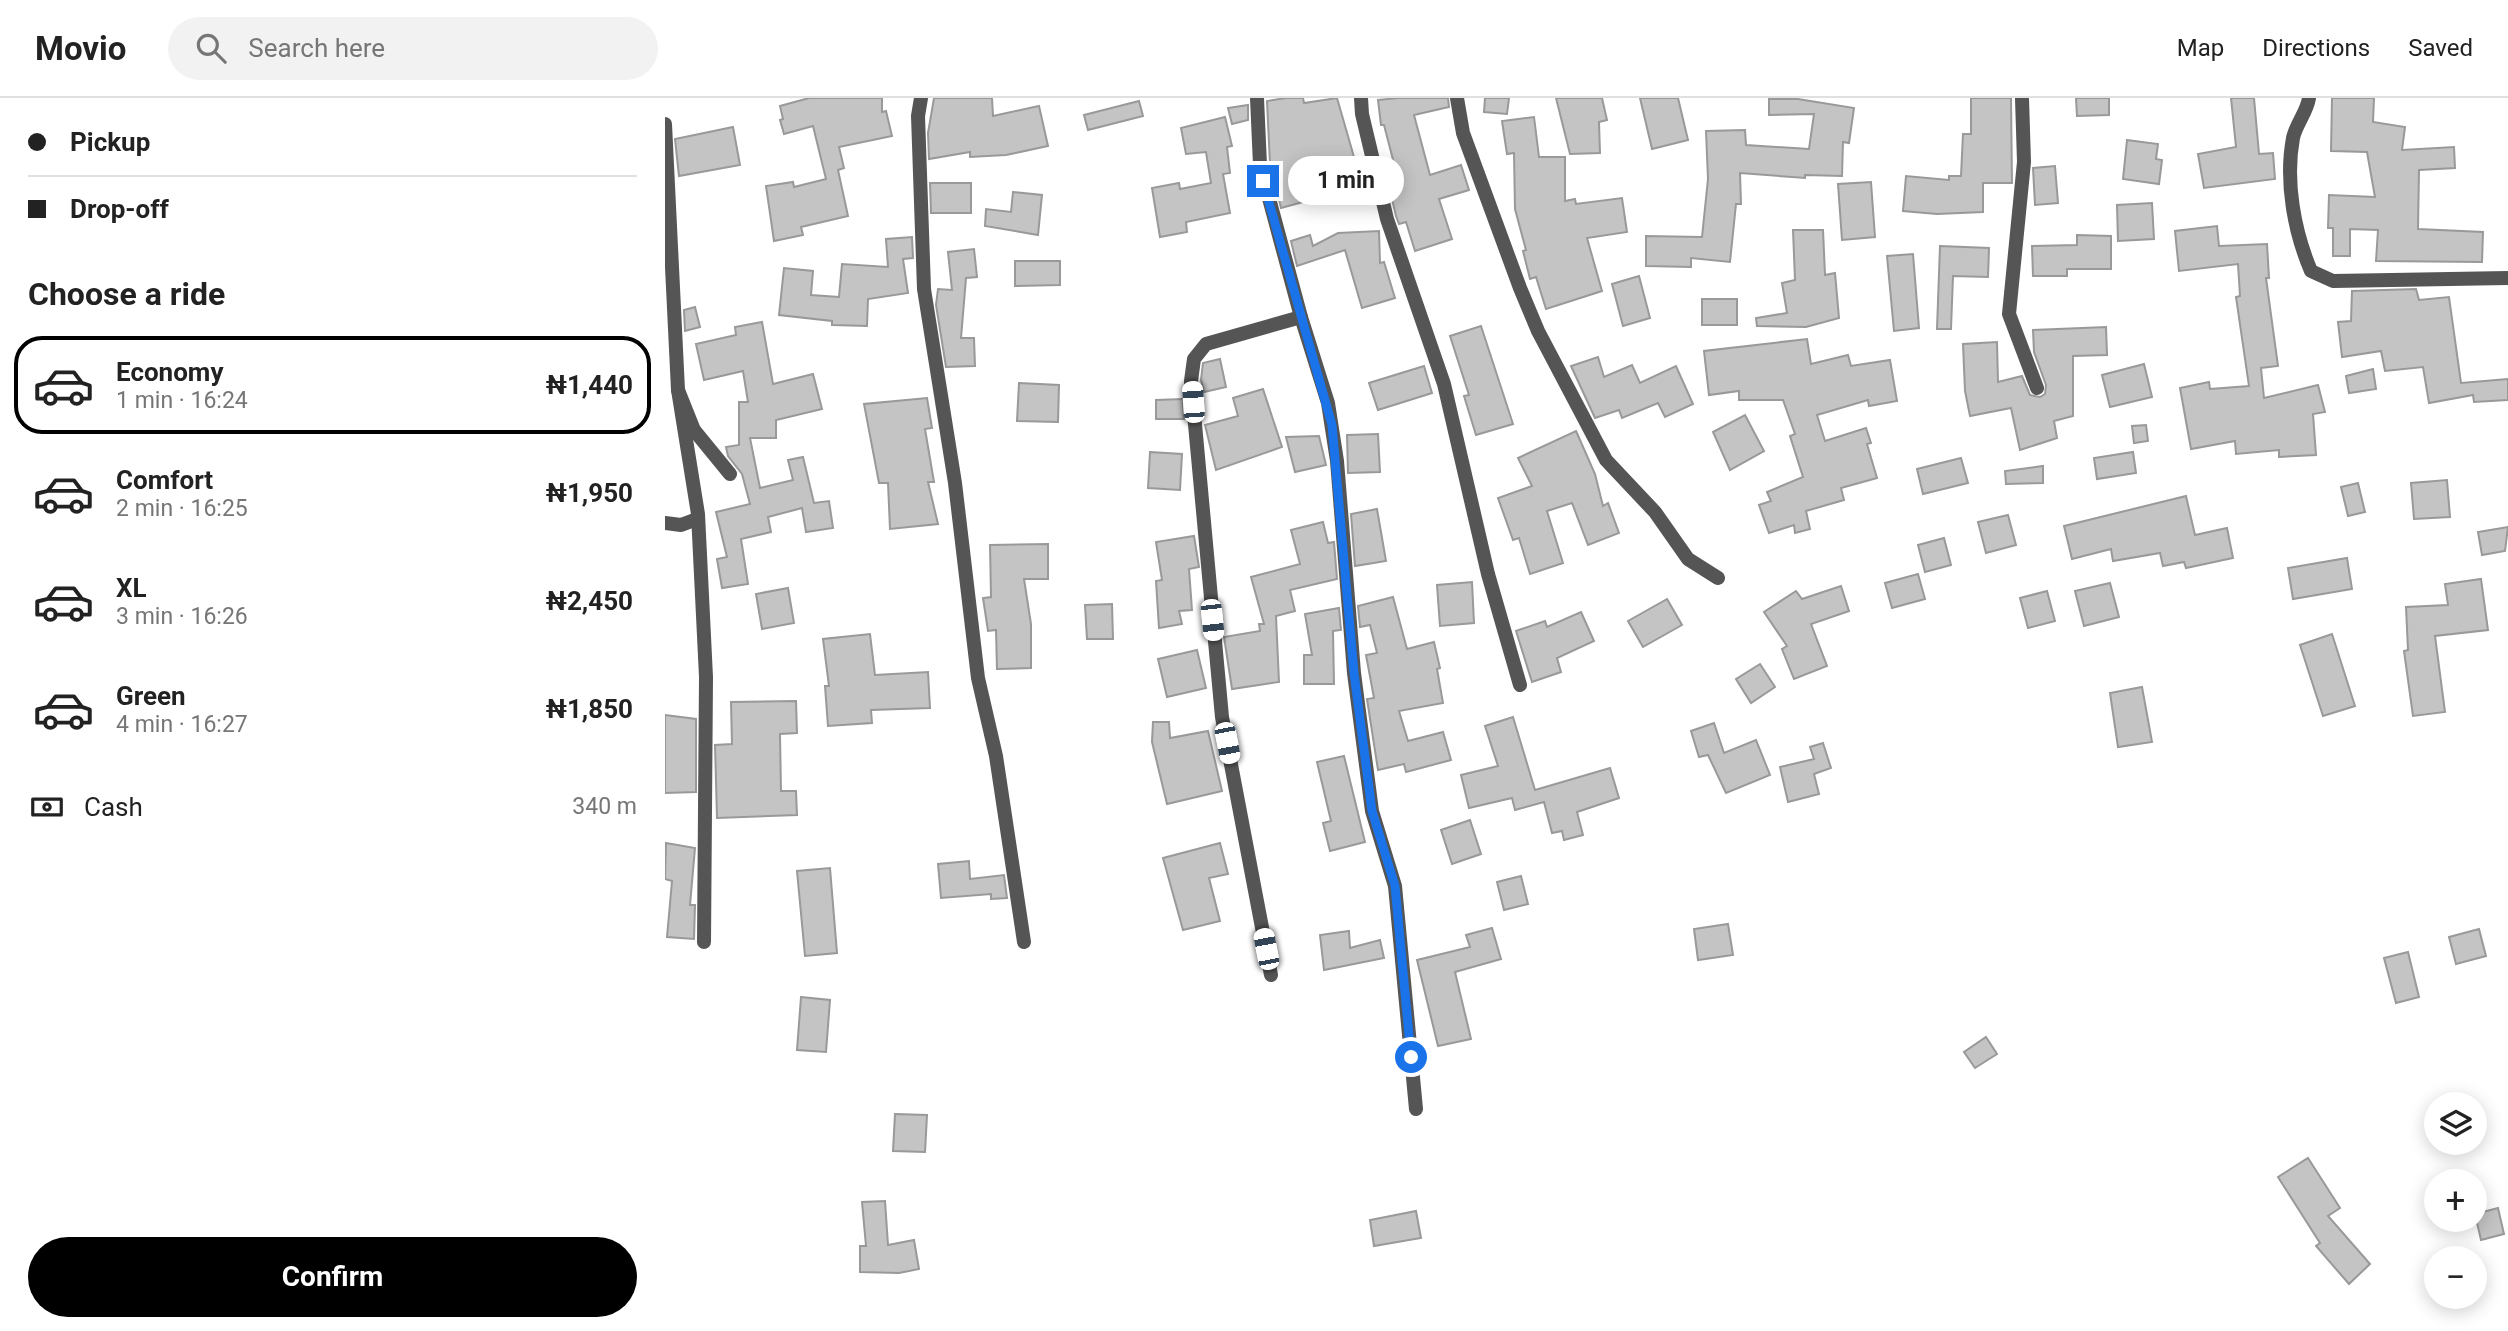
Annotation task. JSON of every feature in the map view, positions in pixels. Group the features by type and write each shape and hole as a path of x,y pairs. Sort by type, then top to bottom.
{"street":[{"path":"921,98 918,116 924,289 955,483 978,678 996,756 1024,942"},
{"path":"1257,98 1255,129 1260,165 1301,317 1328,403 1337,461 1354,673 1372,811 1395,886 1416,1109"},
{"path":"1361,98 1361,114 1387,219 1444,384 1488,574 1520,685"},
{"path":"1457,98 1463,133 1510,263 1538,331 1606,460 1655,512 1688,559 1718,578"},
{"path":"2022,98 2024,162 2009,314 2037,388"},
{"path":"2309,98 2294,136 2290,168 2294,215 2301,246 2311,271 2333,281 2508,278"},
{"path":"665,124 673,345 697,519 706,677 704,942"},
{"path":"1271,975 1222,717 1191,381 1194,359 1206,344 1301,317"},
{"path":"678,390 694,430 730,474"},
{"path":"665,523 693,524 697,519"}],"building":[{"path":"809,98 882,98 882,112 886,111 892,136 839,147 844,168 838,170 848,216 801,227 803,235 774,241 766,186 793,182 794,187 826,179 813,126 784,134 780,120 783,119 780,106"},
{"path":"934,98 992,98 993,116 1039,106 1048,146 1006,155 970,157 970,152 929,159 928,133"},
{"path":"1303,98 1304,103 1337,98 1358,171 1324,175 1329,195 1281,208 1270,164 1267,101"},
{"path":"1448,98 1449,107 1414,115 1430,175 1461,165 1469,190 1439,199 1452,239 1415,251 1406,222 1399,224 1396,216 1387,178 1397,175 1384,125 1381,125 1378,100"},
{"path":"1485,98 1509,98 1507,114 1484,112"},
{"path":"1556,98 1602,98 1607,120 1599,122 1600,153 1570,154"},
{"path":"1640,98 1678,98 1688,140 1652,149"},
{"path":"1971,98 2011,98 2012,183 1983,183 1983,212 1937,214 1903,211 1906,176 1949,180 1949,176 1961,176 1963,134 1971,134"},
{"path":"2076,98 2109,98 2109,115 2077,116"},
{"path":"2231,98 2254,98 2259,154 2273,153 2275,179 2204,188 2198,154 2236,147"},
{"path":"2332,98 2374,98 2373,122 2405,127 2402,150 2454,147 2455,168 2419,170 2418,229 2483,232 2482,262 2376,261 2378,230 2350,229 2350,256 2333,256 2333,228 2328,228 2329,195 2375,197 2367,152 2331,151"},
{"path":"1769,99 1798,99 1854,108 1849,143 1843,142 1842,176 1805,175 1805,178 1740,173 1741,204 1736,204 1730,262 1691,258 1691,267 1646,266 1646,236 1702,237 1708,179 1706,131 1745,130 1746,145 1809,149 1814,114 1769,115"},
{"path":"1139,101 1143,116 1088,130 1084,115"},
{"path":"1248,105 1248,120 1232,124 1228,108"},
{"path":"1225,117 1232,146 1227,147 1230,173 1223,174 1230,213 1186,222 1187,232 1160,237 1152,188 1179,183 1180,189 1211,183 1206,152 1186,154 1181,128"},
{"path":"1534,117 1539,157 1565,157 1565,201 1575,199 1576,204 1622,198 1627,232 1587,238 1602,291 1546,309 1536,277 1530,279 1523,251 1526,250 1515,209 1514,153 1507,154 1502,121"},
{"path":"733,127 740,165 679,176 675,139"},
{"path":"2127,140 2158,144 2156,159 2162,160 2159,184 2123,179"},
{"path":"2055,166 2058,203 2035,205 2033,168"},
{"path":"1871,182 1875,237 1842,240 1838,184"},
{"path":"930,183 971,183 971,213 931,213"},
{"path":"1013,192 1042,195 1038,235 985,226 986,209 1011,212"},
{"path":"2152,203 2154,239 2118,241 2117,205"},
{"path":"2217,226 2219,246 2267,244 2269,278 2266,278 2278,366 2261,368 2264,398 2318,385 2325,412 2313,414 2316,455 2279,457 2279,450 2236,454 2235,441 2191,449 2180,388 2209,382 2210,389 2249,386 2236,297 2240,296 2238,264 2179,271 2175,231"},
{"path":"1793,230 1823,230 1825,275 1835,273 1839,318 1806,327 1757,326 1756,318 1787,313 1782,283 1795,280"},
{"path":"1379,231 1380,263 1384,262 1395,298 1362,308 1345,250 1297,266 1291,241 1310,235 1313,246 1338,233"},
{"path":"2077,235 2111,236 2111,269 2067,269 2067,276 2033,276 2032,246 2077,245"},
{"path":"912,237 913,258 903,259 908,293 868,299 867,326 832,325 832,321 779,315 784,268 813,271 811,295 839,297 842,264 888,267 886,239"},
{"path":"1940,246 1989,248 1988,277 1953,276 1951,329 1937,329"},
{"path":"974,249 977,277 966,278 961,338 974,338 975,366 946,367 936,305 938,289 952,290 948,252"},
{"path":"1913,254 1919,328 1894,331 1887,256"},
{"path":"1015,261 1060,261 1060,285 1015,286"},
{"path":"1639,276 1650,318 1623,326 1612,284"},
{"path":"2416,289 2419,300 2449,297 2461,383 2508,379 2508,400 2474,402 2473,395 2429,403 2423,367 2385,371 2381,351 2342,357 2338,322 2351,321 2352,291"},
{"path":"1702,299 1737,299 1737,325 1702,325"},
{"path":"695,307 700,327 685,331 684,310"},
{"path":"762,322 773,384 813,374 822,409 776,420 776,438 750,438 760,488 793,480 788,460 803,457 814,503 829,501 833,528 806,532 802,508 768,517 771,532 741,539 748,584 722,588 717,559 727,557 716,512 750,504 742,474 728,456 726,447 739,445 739,402 748,402 743,371 704,380 696,344 736,335 735,327"},
{"path":"1481,326 1513,424 1476,435 1464,396 1469,395 1450,336"},
{"path":"2106,327 2107,355 2073,356 2073,416 2054,421 2057,438 2020,450 2011,408 1970,416 1965,391 1963,344 1997,342 1998,382 2022,376 2030,395 2040,397 2045,394 2046,385 2034,352 2033,330"},
{"path":"1807,339 1811,364 1848,355 1851,366 1890,360 1897,401 1869,406 1868,400 1817,415 1825,441 1866,428 1871,443 1867,444 1877,478 1841,488 1844,500 1806,511 1810,529 1795,533 1794,525 1769,533 1759,505 1771,501 1767,492 1803,477 1790,436 1795,434 1783,400 1739,400 1739,391 1709,395 1704,351"},
{"path":"1598,357 1604,377 1632,365 1640,383 1676,366 1693,404 1665,417 1658,403 1622,418 1619,410 1595,418 1571,366"},
{"path":"1220,359 1226,387 1204,392 1201,380 1203,363"},
{"path":"2144,364 2152,397 2110,407 2102,375"},
{"path":"1424,366 1432,393 1378,410 1369,383"},
{"path":"2373,369 2376,389 2349,393 2346,376"},
{"path":"1019,383 1059,385 1058,422 1017,421"},
{"path":"1263,389 1282,447 1216,470 1205,425 1238,416 1233,398"},
{"path":"927,398 932,428 925,429 934,482 928,482 938,524 890,529 888,483 879,483 864,404"},
{"path":"1183,399 1184,419 1156,419 1156,400"},
{"path":"1745,415 1764,451 1730,470 1713,432"},
{"path":"2146,425 2148,441 2134,443 2132,426"},
{"path":"1576,431 1595,474 1603,506 1608,503 1619,533 1588,545 1572,503 1547,511 1563,563 1530,574 1519,538 1513,540 1498,498 1532,486 1518,458"},
{"path":"1378,434 1380,472 1348,473 1347,435"},
{"path":"1319,436 1326,465 1295,472 1286,437"},
{"path":"1150,452 1182,454 1180,490 1148,488"},
{"path":"2133,452 2136,473 2097,479 2094,458"},
{"path":"1961,458 1968,483 1923,494 1917,469"},
{"path":"2043,466 2043,483 2006,484 2005,471"},
{"path":"2447,480 2450,517 2414,519 2411,483"},
{"path":"2358,483 2365,512 2348,516 2341,487"},
{"path":"2186,496 2195,535 2227,528 2233,558 2186,568 2184,562 2163,566 2160,553 2113,561 2111,549 2072,559 2064,526"},
{"path":"1377,509 1386,561 1355,566 1351,514"},
{"path":"2008,515 2016,545 1986,553 1978,522"},
{"path":"1323,522 1328,543 1334,542 1337,579 1290,590 1295,611 1276,616 1279,682 1232,689 1224,637 1260,631 1259,624 1264,624 1251,577 1300,564 1291,530"},
{"path":"2508,527 2505,551 2482,555 2478,532"},
{"path":"1194,536 1199,567 1189,569 1192,610 1179,611 1182,624 1159,628 1156,581 1162,580 1156,542"},
{"path":"1944,538 1951,565 1925,572 1918,545"},
{"path":"1048,544 1048,579 1024,579 1031,624 1031,668 997,669 996,630 988,631 983,598 991,597 990,545"},
{"path":"2347,558 2352,589 2293,599 2288,568"},
{"path":"1918,574 1925,599 1892,608 1885,583"},
{"path":"2481,579 2488,630 2435,636 2445,712 2413,716 2404,651 2408,650 2406,607 2448,605 2445,584"},
{"path":"1472,582 1474,623 1440,626 1437,585"},
{"path":"2110,583 2119,617 2084,626 2075,591"},
{"path":"1841,586 1849,611 1811,624 1827,666 1794,679 1782,649 1787,646 1764,612 1796,591 1802,599"},
{"path":"788,588 794,623 762,629 756,594"},
{"path":"2047,591 2055,621 2028,628 2020,598"},
{"path":"1393,597 1407,649 1434,642 1440,668 1437,669 1443,703 1399,711 1408,741 1443,732 1451,760 1406,772 1404,764 1378,770 1367,699 1374,698 1366,655 1377,653 1370,625 1360,627 1358,606"},
{"path":"1667,599 1682,625 1643,647 1628,621"},
{"path":"1112,604 1113,639 1087,639 1085,605"},
{"path":"1339,608 1341,630 1333,631 1334,684 1304,684 1304,655 1312,655 1305,614"},
{"path":"1581,612 1594,641 1557,658 1561,672 1532,682 1516,631 1545,621 1547,627"},
{"path":"870,634 875,675 928,672 930,708 871,710 872,723 828,726 825,686 829,686 823,639"},
{"path":"2332,634 2355,706 2323,716 2300,645"},
{"path":"1197,650 1206,688 1167,697 1158,659"},
{"path":"1760,664 1775,687 1751,703 1736,679"},
{"path":"2142,687 2152,742 2118,747 2110,693"},
{"path":"796,701 797,733 780,734 781,791 796,791 797,815 717,818 715,745 732,744 731,702"},
{"path":"665,715 696,719 696,792 665,793"},
{"path":"1513,717 1535,790 1610,768 1619,798 1577,812 1583,835 1564,840 1562,831 1552,833 1544,802 1515,810 1512,798 1469,808 1461,775 1498,766 1485,726"},
{"path":"1153,722 1169,722 1170,738 1208,731 1222,791 1167,804 1152,742"},
{"path":"1714,723 1724,753 1756,740 1770,775 1726,793 1708,755 1699,757 1691,731"},
{"path":"1823,743 1831,768 1814,774 1819,794 1788,802 1780,767 1814,759 1810,747"},
{"path":"1344,756 1365,842 1330,851 1323,823 1331,821 1317,762"},
{"path":"1470,820 1481,854 1452,864 1441,830"},
{"path":"666,843 695,848 690,905 695,905 694,939 667,937 672,881 665,879"},
{"path":"1220,843 1228,874 1209,878 1220,921 1183,930 1163,858"},
{"path":"969,861 970,879 1004,875 1007,898 991,899 991,894 941,898 938,864"},
{"path":"830,868 837,953 805,956 797,871"},
{"path":"1521,876 1528,904 1504,910 1497,882"},
{"path":"1728,924 1733,955 1698,960 1694,929"},
{"path":"1492,928 1501,959 1455,972 1471,1039 1438,1046 1417,960 1470,947 1466,935"},
{"path":"2479,929 2486,956 2456,964 2449,937"},
{"path":"1349,931 1350,948 1380,940 1384,958 1324,970 1320,935"},
{"path":"2408,952 2419,997 2396,1003 2384,958"},
{"path":"801,997 830,1000 826,1052 797,1050"},
{"path":"1986,1037 1997,1054 1975,1068 1964,1052"},
{"path":"895,1114 927,1115 925,1152 893,1151"},
{"path":"2308,1158 2340,1208 2328,1216 2370,1264 2349,1284 2316,1246 2320,1243 2278,1177"},
{"path":"885,1201 888,1245 914,1240 919,1269 899,1273 860,1272 860,1246 866,1246 862,1202"},
{"path":"2498,1208 2504,1234 2481,1240 2479,1232 2487,1232 2487,1211"},
{"path":"1416,1211 1421,1238 1374,1246 1370,1220"}],"route":[{"path":"1263,181 1312,357 1328,403 1332,425 1354,673 1372,811 1397,899 1411,1057"}]}
